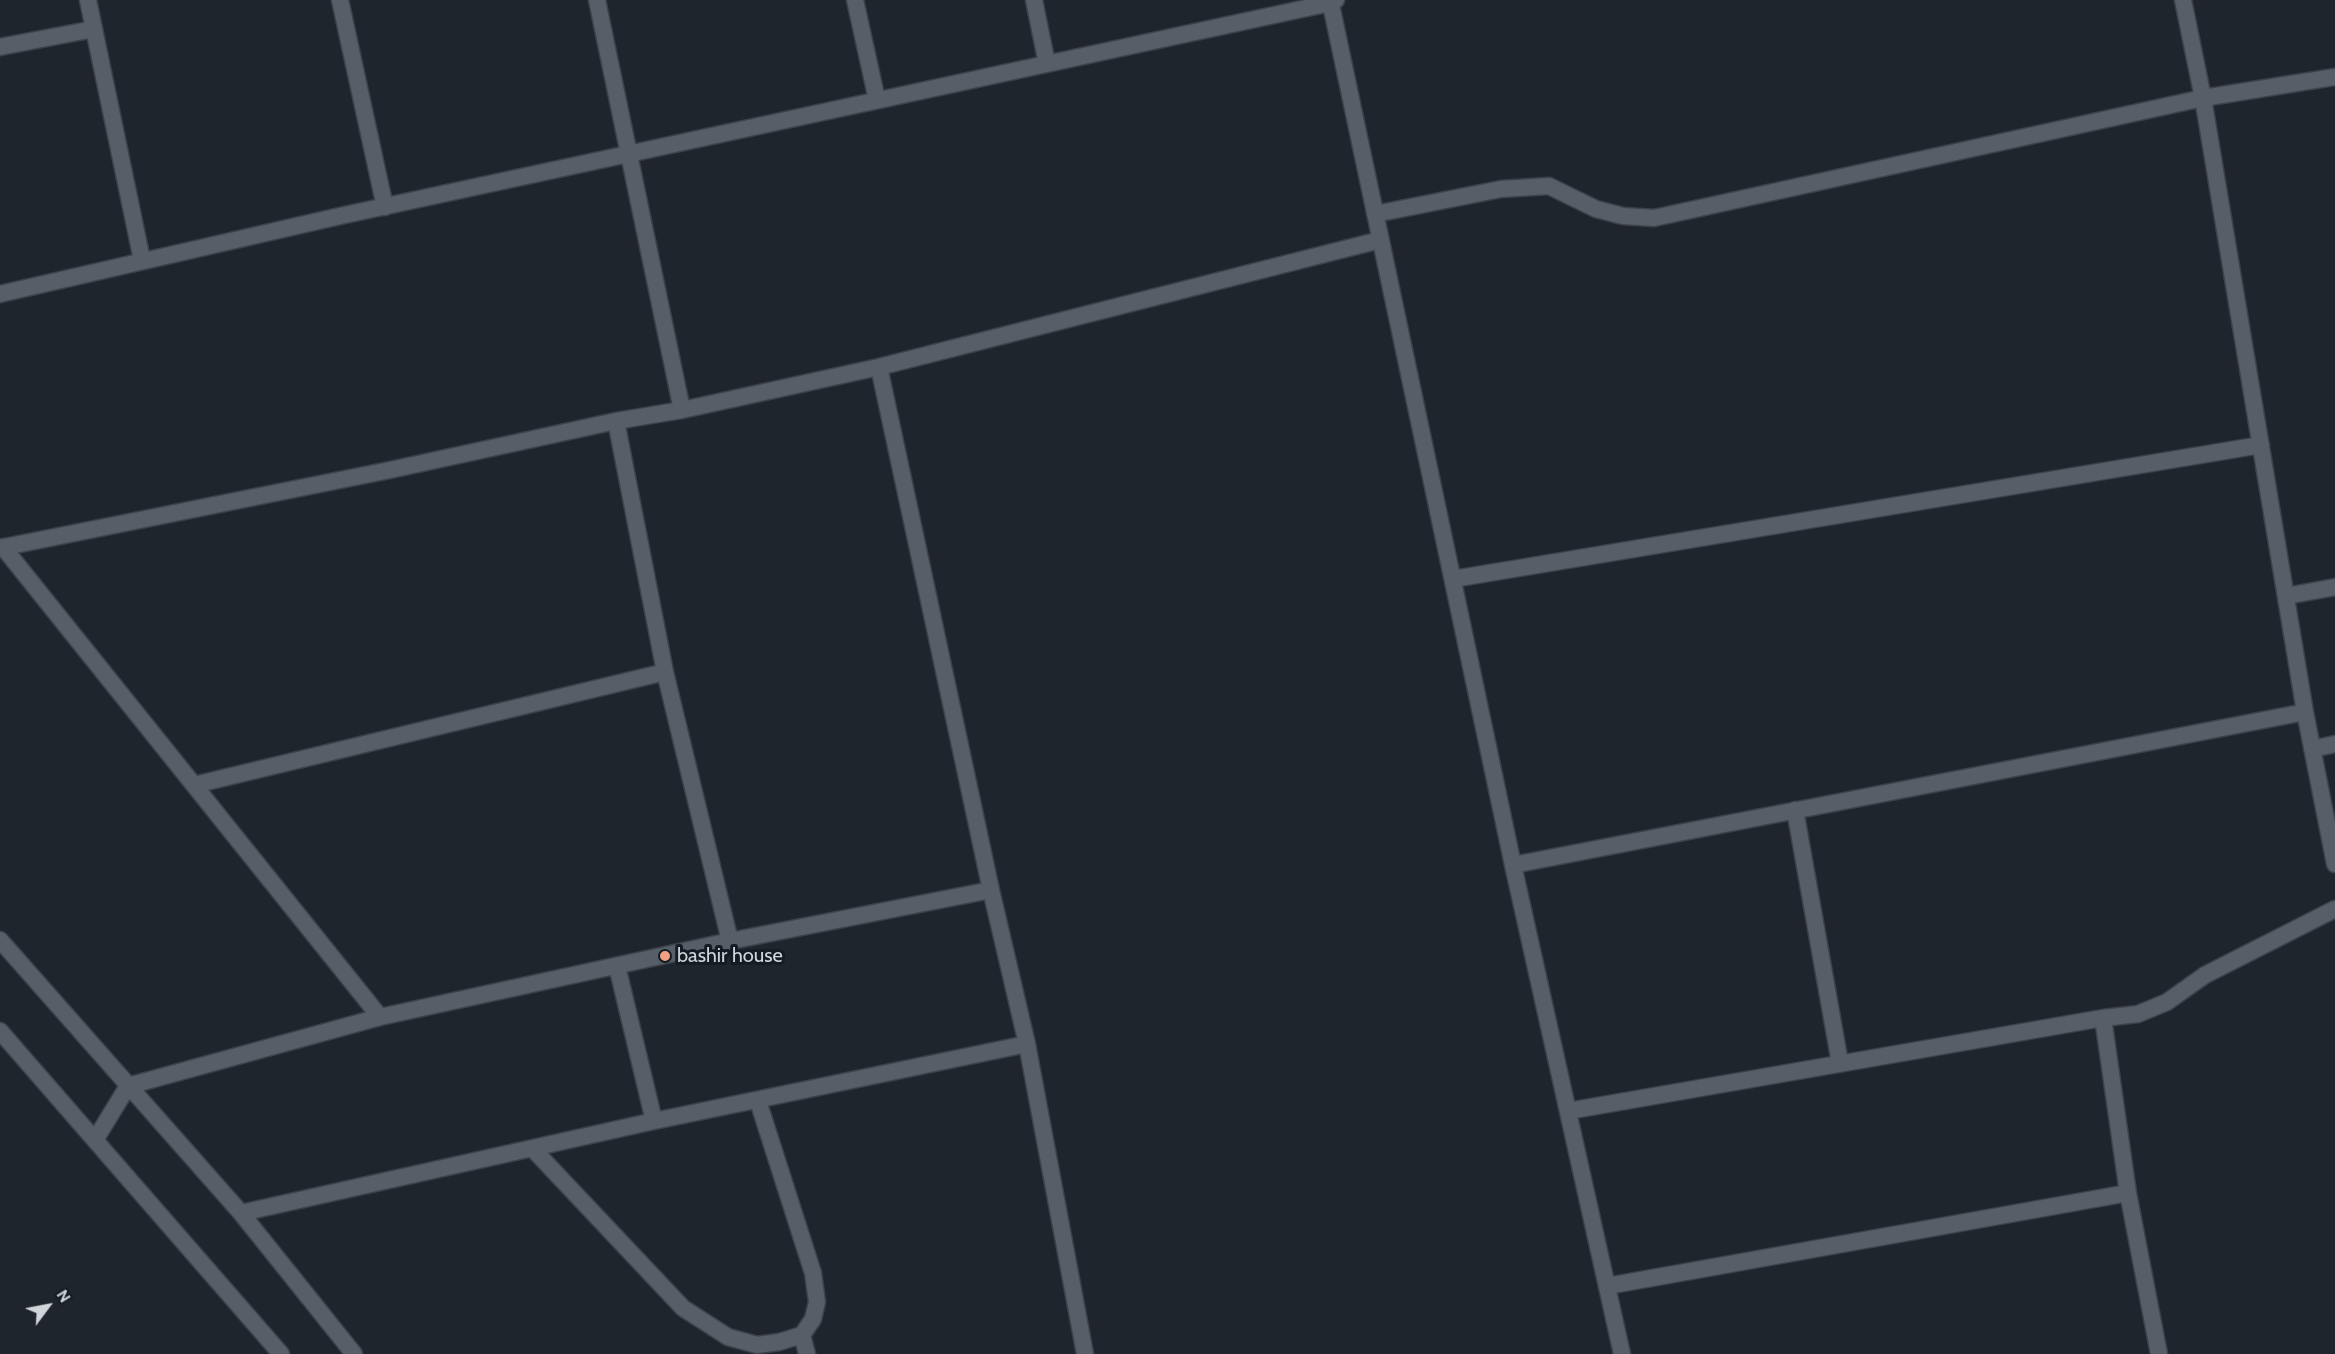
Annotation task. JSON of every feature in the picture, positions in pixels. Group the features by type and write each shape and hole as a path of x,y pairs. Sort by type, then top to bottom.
{"street":[{"path":"88,0 142,260"},
{"path":"340,0 385,207"},
{"path":"597,0 682,410"},
{"path":"855,0 878,100"},
{"path":"1034,0 1047,64"},
{"path":"2183,0 2204,98 2305,712 2335,864"},
{"path":"0,294 142,260 628,153 1332,1 1380,240 1513,865 1622,1354"},
{"path":"0,47 94,29"},
{"path":"1375,214 1501,189 1549,186 1596,209 1623,216 1654,218 2204,98 2335,77"},
{"path":"380,1017 2,547 390,470 879,367 1380,240"},
{"path":"879,367 1026,1044 1085,1354"},
{"path":"616,421 665,672 730,941"},
{"path":"1453,579 2261,445"},
{"path":"2286,596 2335,587"},
{"path":"194,785 665,672"},
{"path":"1513,865 2305,712"},
{"path":"2312,749 2335,744"},
{"path":"1796,810 1840,1063"},
{"path":"95,1140 128,1086 380,1017 730,941 991,890"},
{"path":"1568,1111 2103,1018 2138,1014 2167,1002 2205,975 2335,909"},
{"path":"0,940 241,1213 354,1354"},
{"path":"617,966 654,1121"},
{"path":"2103,1018 2128,1193 2159,1354"},
{"path":"0,1031 281,1354"},
{"path":"241,1213 654,1121 1026,1044"},
{"path":"532,1148 683,1308 728,1337 757,1345 779,1342 802,1335 813,1319 817,1302 813,1273 758,1101"},
{"path":"1607,1286 2128,1193"},
{"path":"802,1335 807,1354"}],"place":[{"name":"bashir house","path":"665,956"}]}
